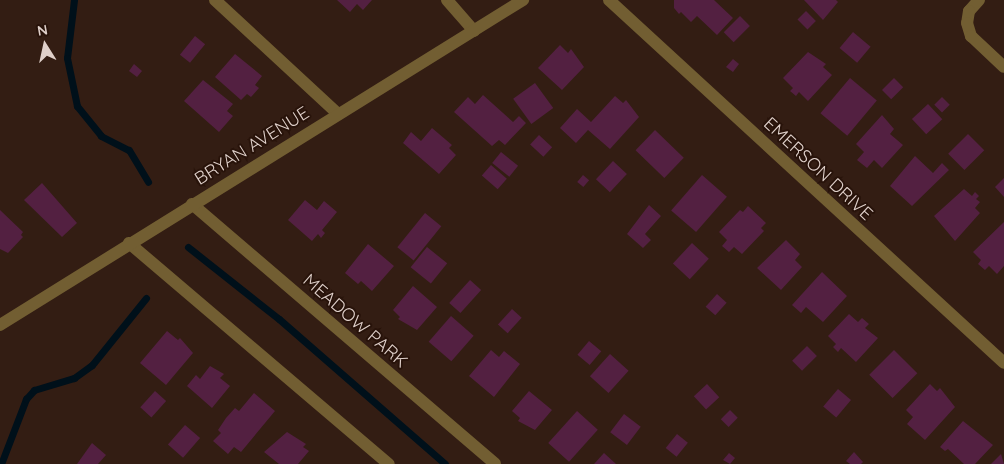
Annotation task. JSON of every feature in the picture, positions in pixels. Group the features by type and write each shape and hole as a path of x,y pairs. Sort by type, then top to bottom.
{"street":[{"path":"215,0 338,114"},
{"path":"446,0 474,31"},
{"name":"BRYAN AVENUE","path":"0,326 129,243 523,0"},
{"name":"EMERSON DRIVE","path":"609,0 1004,363"},
{"path":"978,0 969,11 967,23 971,36 1004,67"},
{"name":"MEADOW PARK","path":"192,204 495,464"},
{"path":"129,243 389,464"}],"building":[{"path":"337,0 372,0 363,10 357,4 350,12"},
{"path":"674,0 714,0 733,18 717,35 697,16 691,22 681,12 679,14 674,8"},
{"path":"804,0 836,0 838,2 823,20"},
{"path":"806,11 816,21 807,29 798,19"},
{"path":"740,16 750,26 734,42 724,32"},
{"path":"853,32 871,47 857,63 840,48"},
{"path":"195,36 205,44 190,63 180,55"},
{"path":"560,45 568,53 571,49 584,67 562,90 538,68"},
{"path":"808,52 826,64 823,67 832,75 808,101 799,92 796,96 790,91 793,88 783,78"},
{"path":"235,54 262,76 255,85 259,88 251,97 247,94 241,100 215,77"},
{"path":"733,59 739,64 733,72 726,67"},
{"path":"134,64 142,71 137,77 129,71"},
{"path":"850,78 877,100 847,136 820,113"},
{"path":"894,78 903,87 891,99 882,90"},
{"path":"203,80 233,104 227,111 233,116 219,132 184,101"},
{"path":"535,83 553,108 531,124 513,99"},
{"path":"483,95 513,122 519,116 526,123 505,145 499,140 492,146 454,112 468,97 475,104"},
{"path":"615,96 623,103 626,100 639,117 610,149 588,130 576,143 560,128 577,109 591,122"},
{"path":"942,97 950,105 942,113 934,105"},
{"path":"928,104 942,119 926,134 912,119"},
{"path":"882,115 894,129 890,134 903,145 882,168 874,160 867,168 857,160 864,152 856,144"},
{"path":"432,128 452,145 449,148 456,155 439,174 403,143 411,132 421,141"},
{"path":"655,130 684,158 664,178 636,150"},
{"path":"968,134 984,150 964,170 948,154"},
{"path":"539,135 552,147 543,157 530,145"},
{"path":"501,152 518,166 509,177 492,163"},
{"path":"915,156 933,173 942,163 949,170 912,206 890,186"},
{"path":"613,161 627,174 610,192 596,179"},
{"path":"491,165 507,179 498,189 482,176"},
{"path":"583,175 589,180 583,187 577,182"},
{"path":"702,175 727,197 696,232 671,210"},
{"path":"1004,178 1004,197 995,187"},
{"path":"42,183 77,223 62,237 24,200"},
{"path":"964,189 972,196 975,192 979,196 976,199 980,202 975,208 980,213 955,241 934,216"},
{"path":"305,200 317,210 324,201 337,212 322,230 325,233 321,238 318,234 312,241 288,220"},
{"path":"649,205 661,216 645,234 651,240 643,248 627,234"},
{"path":"748,206 766,223 761,228 764,231 742,254 734,247 729,252 722,246 727,240 719,232 740,210 743,212"},
{"path":"0,210 23,232 21,235 23,237 8,253 0,249"},
{"path":"425,213 441,226 414,260 397,247"},
{"path":"1004,222 1004,266 997,274 989,266 985,270 978,264 981,260 973,252"},
{"path":"786,240 800,254 795,260 802,267 781,290 757,268"},
{"path":"692,243 709,259 690,279 673,263"},
{"path":"368,244 394,266 372,291 361,281 358,284 345,273"},
{"path":"427,247 447,263 431,284 411,267"},
{"path":"822,272 847,296 823,322 806,307 801,313 792,305"},
{"path":"470,280 481,290 460,313 449,303"},
{"path":"413,286 437,307 417,330 398,319 400,317 393,310"},
{"path":"717,294 727,303 715,315 706,307"},
{"path":"512,309 522,318 508,333 498,325"},
{"path":"849,314 858,322 862,318 869,324 865,328 878,338 856,362 841,348 838,352 833,347 836,344 828,336"},
{"path":"451,316 474,336 451,361 429,342"},
{"path":"167,331 178,340 180,338 193,353 166,385 140,363"},
{"path":"589,341 601,351 590,365 577,355"},
{"path":"807,346 817,356 802,371 792,361"},
{"path":"491,350 499,357 504,351 520,364 494,397 469,376"},
{"path":"894,350 917,373 893,398 869,375"},
{"path":"610,354 629,371 609,393 590,376"},
{"path":"210,366 224,374 220,378 230,386 212,408 187,386 196,375 200,379"},
{"path":"707,384 719,397 706,409 694,396"},
{"path":"930,384 937,391 940,388 955,407 925,440 907,424 913,417 906,410"},
{"path":"838,389 851,400 836,418 823,407"},
{"path":"155,391 166,401 151,417 140,407"},
{"path":"529,391 552,410 535,430 518,421 520,418 512,411"},
{"path":"254,393 275,411 241,452 234,447 228,454 213,441 221,433 218,430 226,418 235,408 239,411"},
{"path":"730,410 738,418 729,427 721,419"},
{"path":"577,411 598,430 569,462 548,443"},
{"path":"624,414 641,427 627,445 610,432"},
{"path":"963,421 993,445 975,464 964,464 948,449 945,451 940,447"},
{"path":"185,425 200,438 183,458 168,445"},
{"path":"287,432 306,444 303,447 309,451 298,464 279,464 264,452"},
{"path":"677,434 688,443 677,457 666,448"},
{"path":"92,443 106,455 98,464 77,464"},
{"path":"854,452 863,462 861,464 850,464 846,461"},
{"path":"604,453 616,464 594,464"},
{"path":"729,453 735,458 730,464 723,460"},
{"path":"1001,454 1004,464 991,464"}],"waterway":[{"path":"74,0 67,58 77,106 101,136 129,150 148,182"},
{"path":"188,247 279,319 445,464"},
{"path":"1,464 26,399 34,390 74,378 92,365 146,298"}]}
